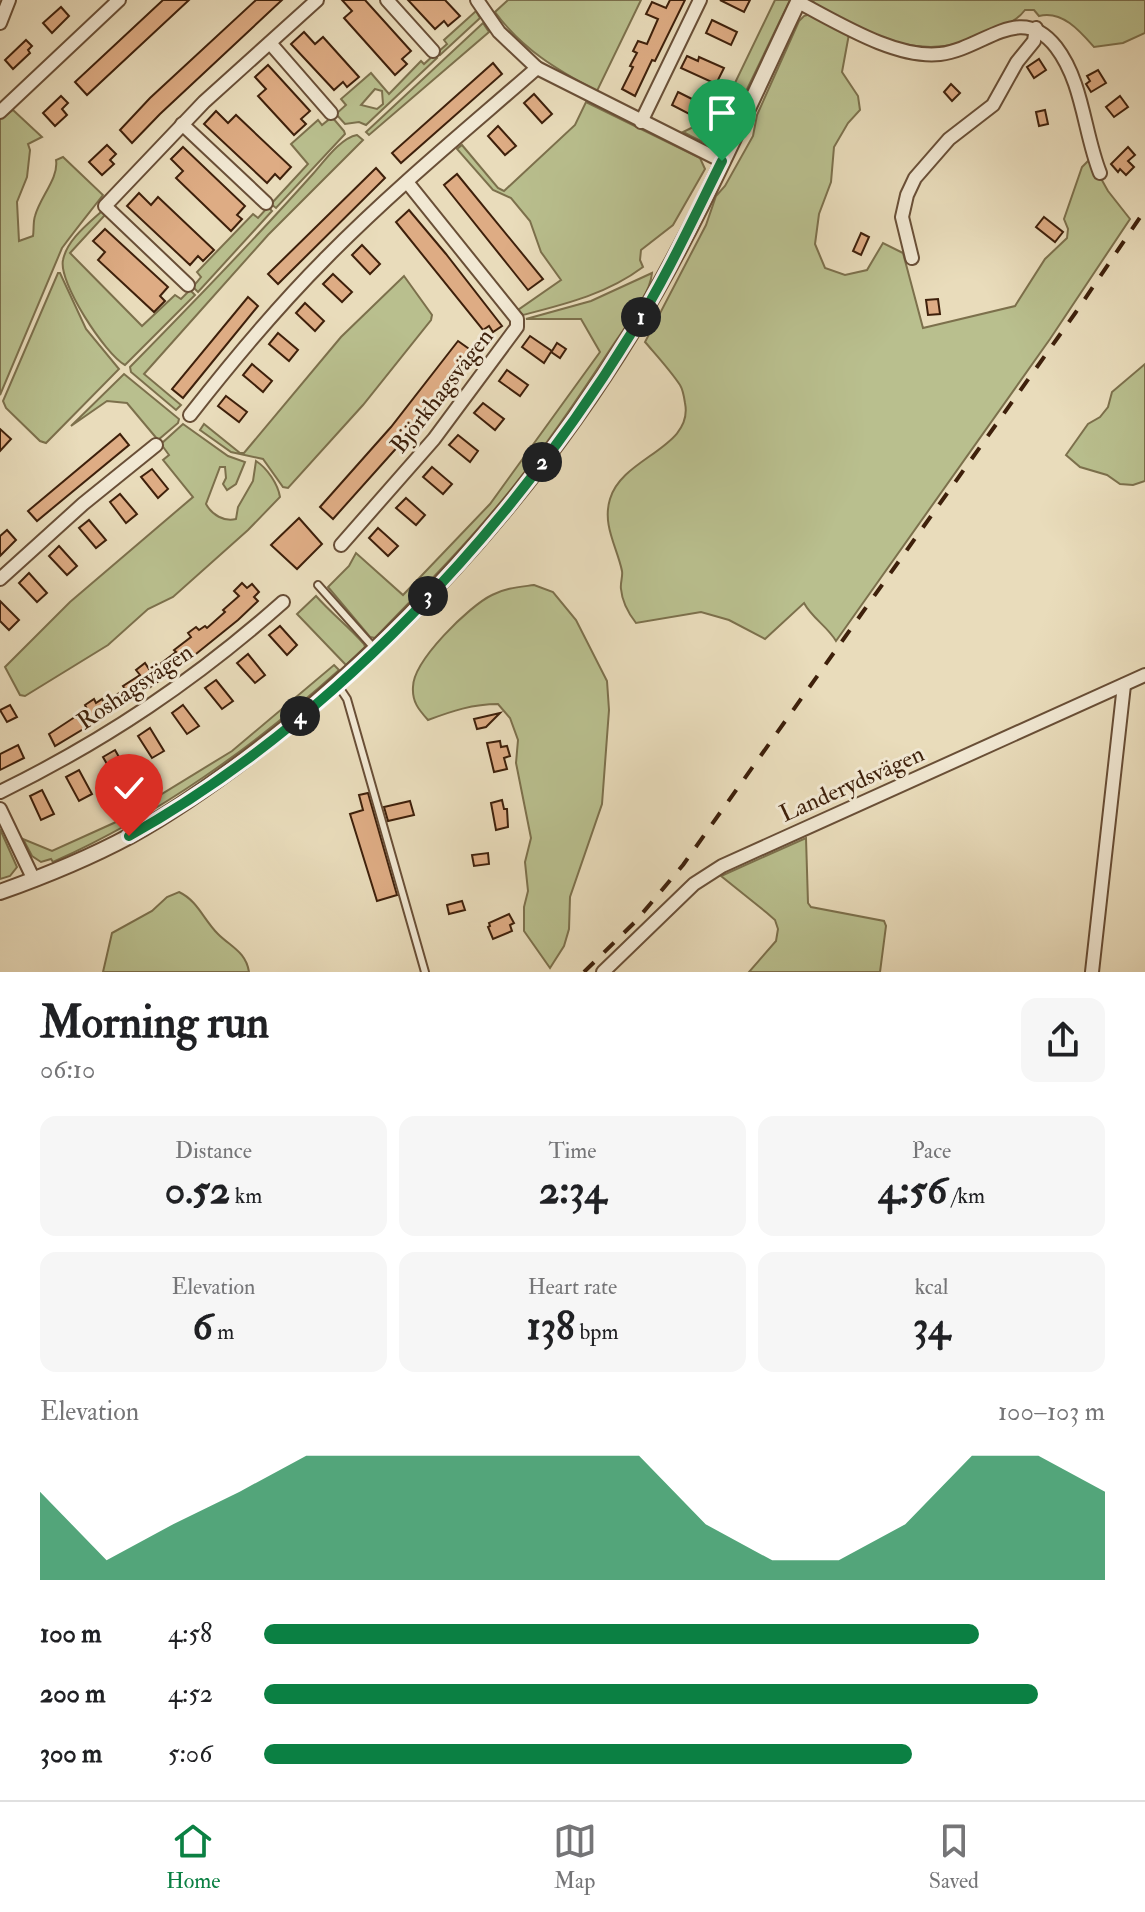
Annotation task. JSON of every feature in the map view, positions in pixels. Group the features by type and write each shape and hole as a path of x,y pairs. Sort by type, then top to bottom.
{"street":[{"path":"0,23 9,0"},
{"path":"0,112 119,0"},
{"path":"188,285 105,206 182,124 317,0"},
{"path":"387,0 433,51"},
{"path":"477,0 499,32 537,68 722,161"},
{"path":"641,122 700,0"},
{"path":"0,892 34,880 129,836 173,810 262,747 375,649 482,538 582,408 656,290 799,1 870,38 924,53 938,54 967,47 1017,26 1036,28 1058,49 1067,67 1100,173"},
{"path":"912,258 902,217 915,178 949,139 993,105 1017,62 1034,41 1036,28"},
{"path":"270,43 331,113"},
{"path":"190,415 294,292 361,223 537,68"},
{"path":"182,124 266,203"},
{"name":"Björkhagsvägen","path":"341,545 434,439 517,327 517,319 487,279 407,182"},
{"path":"0,579 83,504 156,445"},
{"name":"Roshagsvägen","path":"0,792 52,767 150,708 210,664 283,602"},
{"name":"Landerydsvägen","path":"603,972 694,884 722,866 1145,675"},
{"path":"1092,972 1124,685"},
{"path":"0,809 34,880"}],"lane":[{"path":"318,585 375,649"},
{"path":"337,684 347,699 425,972"}],"green space":[{"path":"508,0 641,0 597,91 554,67 505,25 495,12"},
{"path":"775,0 790,0 724,137 708,143 683,132 720,114"},
{"path":"812,0 1145,0 1145,33 1123,43 1094,47 1063,19 1039,16 1034,10 1025,10 1009,23 965,42 921,47 879,36 816,5"},
{"path":"476,11 480,18 440,55 438,52 447,44 444,40"},
{"path":"810,14 849,34 842,72 858,96 860,110 834,147 831,182 819,214 815,244 825,268 845,275 867,270 883,243 903,253 923,328 1015,306 1045,259 1067,238 1064,219 1082,167 1090,159 1108,191 1130,219 1050,339 836,641 804,603 765,639 729,620 701,612 636,623 622,594 622,571 608,518 610,499 628,473 668,442 679,431 685,418 681,387 645,342 706,225 716,196 725,186 753,136 757,115 799,21"},
{"path":"483,23 489,32 369,135 366,132"},
{"path":"434,55 437,58 366,125 359,122 345,124 336,114 346,105 341,99 371,73 389,94 421,61 424,64","holes":["375,89 382,91 383,104 377,109 361,105"]},
{"path":"586,102 700,158 705,169 673,225 641,250 643,267 601,291 523,315 518,310 561,280 541,252 530,221 511,198 493,190 457,149 462,145 498,188 504,191 575,125"},
{"path":"13,110 42,137 28,144 27,177 17,202 19,241 33,236 37,209 55,174 56,160 63,157 103,195 62,248 0,395 0,119"},
{"path":"332,117 345,134 276,208 271,204 308,164 291,144 318,120 322,125"},
{"path":"357,135 363,140 268,235 144,374 181,405 176,410 131,372 130,367 332,152"},
{"path":"268,207 272,211 198,292 193,287 201,277 197,272 253,214 258,218"},
{"path":"102,211 105,215 70,253 142,326 175,295 181,299 190,290 195,295 125,365 95,333 75,300 63,270 63,260 69,246"},
{"path":"58,273 86,329 119,369 46,443 40,441 6,408 3,401"},
{"path":"652,273 647,292 636,312 529,467 447,562 375,638 370,637 328,587 349,566 356,553 403,595 490,504 600,352 581,319 526,319 591,301"},
{"path":"404,276 432,315 431,320 363,405 288,488 283,487 263,459 231,452 200,430 204,424 244,453 341,337"},
{"path":"1145,364 1145,481 1133,485 1120,484 1107,475 1080,467 1066,455 1088,424 1100,417 1108,407 1112,392"},
{"path":"124,374 179,419 178,423 158,440 127,403 107,401 71,426"},
{"path":"183,424 228,456 245,462 236,484 227,490 223,484 225,467 220,467 206,504 215,514 236,519 238,507 253,481 256,461 271,477 280,497 173,597 148,609 108,645 25,696 20,695 5,667 70,602 193,497 163,460 169,455 161,444"},
{"path":"534,585 553,592 576,620 607,681 609,710 602,804 570,897 569,929 564,946 550,968 524,931 528,891 525,862 531,838 516,763 518,740 510,718 498,704 480,705 428,720 417,705 413,692 415,676 422,663 444,635 470,610 497,593"},
{"path":"316,596 364,644 365,647 346,665 297,614"},
{"path":"334,665 339,670 306,699 168,801 53,862 51,859 41,862 32,856 23,839 52,851 116,822 232,751"},
{"path":"0,829 17,867 10,876 0,879"},
{"path":"806,838 808,903 811,907 884,921 880,972 749,972 776,941 778,929 775,920 721,876"},
{"path":"179,892 191,900 218,934 241,955 249,972 103,972 112,933"}],"building":[{"path":"163,0 189,0 87,95 75,82"},
{"path":"256,0 282,0 132,143 120,130 150,98"},
{"path":"342,0 365,0 411,51 402,59 407,64 395,75 344,18 352,11"},
{"path":"408,0 445,0 460,16 448,26 444,21 435,29"},
{"path":"670,0 685,0 635,96 622,89 633,67 630,66 637,53 633,51 638,41 647,44 658,19 646,14 652,2 666,8"},
{"path":"720,0 750,0 744,12"},
{"path":"61,7 69,16 52,33 43,23"},
{"path":"712,20 737,32 731,45 706,33"},
{"path":"304,32 315,44 323,37 359,77 347,87 343,82 334,90 291,44"},
{"path":"26,40 32,46 28,50 30,53 13,69 5,60"},
{"path":"687,56 698,61 699,57 724,68 716,84 681,68"},
{"path":"1039,59 1046,70 1034,78 1027,67"},
{"path":"493,63 502,74 401,163 392,153"},
{"path":"268,65 310,111 301,119 306,124 294,135 258,96 266,89 255,77"},
{"path":"1098,70 1106,83 1091,92 1086,84 1090,81 1087,76"},
{"path":"951,84 960,93 952,101 944,92"},
{"path":"678,92 702,104 695,117 672,105"},
{"path":"534,94 552,114 542,123 524,103"},
{"path":"61,96 68,103 62,109 67,115 55,126 43,113"},
{"path":"1120,96 1128,107 1114,117 1106,107"},
{"path":"1045,110 1048,124 1039,126 1036,112"},
{"path":"216,111 228,123 236,115 291,167 280,179 275,174 267,183 204,124"},
{"path":"498,126 516,146 505,155 488,136"},
{"path":"107,145 116,154 110,160 114,164 102,175 89,162"},
{"path":"183,147 245,206 237,215 242,219 231,231 176,178 183,171 171,159"},
{"path":"1128,147 1135,155 1128,161 1134,167 1126,175 1111,164"},
{"path":"376,168 385,178 278,284 268,274"},
{"path":"457,174 543,279 528,290 444,185"},
{"path":"139,193 151,205 158,197 214,250 203,261 198,256 190,265 127,206"},
{"path":"409,210 502,326 493,332 489,326 483,330 396,222"},
{"path":"1044,217 1063,232 1055,242 1036,227"},
{"path":"105,229 168,287 160,296 165,301 154,312 98,260 105,252 93,241"},
{"path":"861,233 869,237 861,255 853,251"},
{"path":"362,245 380,264 370,274 352,255"},
{"path":"333,274 352,292 342,302 323,284"},
{"path":"248,297 258,306 183,398 172,389"},
{"path":"938,299 940,314 928,315 926,300"},
{"path":"305,303 324,321 315,331 296,313"},
{"path":"278,333 298,350 289,361 269,344"},
{"path":"530,336 552,351 557,343 566,349 560,358 551,352 544,363 522,347"},
{"path":"458,341 472,351 409,434 333,519 320,507 391,427"},
{"path":"252,364 272,381 263,392 243,375"},
{"path":"507,370 528,385 520,396 499,381"},
{"path":"226,396 247,412 239,422 218,406"},
{"path":"483,403 504,419 495,430 474,413"},
{"path":"0,429 11,439 0,451"},
{"path":"120,434 129,445 37,521 28,511"},
{"path":"458,435 478,451 470,462 449,445"},
{"path":"432,467 452,484 443,494 423,477"},
{"path":"152,469 168,489 158,498 141,477"},
{"path":"120,494 137,514 126,523 110,502"},
{"path":"406,498 425,515 416,525 396,508"},
{"path":"299,518 322,544 297,569 271,545"},
{"path":"89,520 106,540 96,548 79,528"},
{"path":"378,528 398,546 388,556 369,538"},
{"path":"7,530 16,540 0,556 0,536"},
{"path":"59,546 77,566 67,575 49,556"},
{"path":"29,573 47,593 37,602 19,583"},
{"path":"242,583 247,588 252,584 259,592 254,597 258,601 238,620 135,698 55,746 49,734 87,709 85,705 94,699 96,703 102,699 104,703 125,689 123,686 140,675 136,670 145,663 149,669 156,667 191,637 188,633 196,627 199,630 205,626 207,628 239,596 234,591"},
{"path":"0,601 19,620 9,630 0,621"},
{"path":"280,626 297,645 287,655 269,635"},
{"path":"248,654 265,675 255,683 237,663"},
{"path":"216,680 233,701 222,709 205,688"},
{"path":"10,705 17,717 7,722 0,710"},
{"path":"183,705 199,726 187,734 172,713"},
{"path":"500,713 486,727 477,729 474,719"},
{"path":"150,728 164,751 152,758 138,736"},
{"path":"500,741 501,747 507,746 510,756 504,758 507,769 494,772 487,743"},
{"path":"18,745 24,758 0,770 0,754"},
{"path":"115,750 128,773 116,780 103,757"},
{"path":"79,770 92,794 79,801 66,777"},
{"path":"42,790 54,814 41,820 30,796"},
{"path":"368,793 397,895 377,901 350,814 363,810 359,795"},
{"path":"502,800 504,809 507,809 508,827 496,830 491,803"},
{"path":"410,801 414,815 388,821 384,807"},
{"path":"488,853 489,864 474,866 472,855"},
{"path":"462,901 465,910 449,914 447,905"},
{"path":"509,914 514,923 510,925 512,931 493,939 489,923"}],"railway":[{"path":"584,972 635,922 683,865 1076,312 1145,210"}],"route":[{"path":"129,836 207,788 309,708 375,649 482,538 582,408 633,332 722,161"}]}
